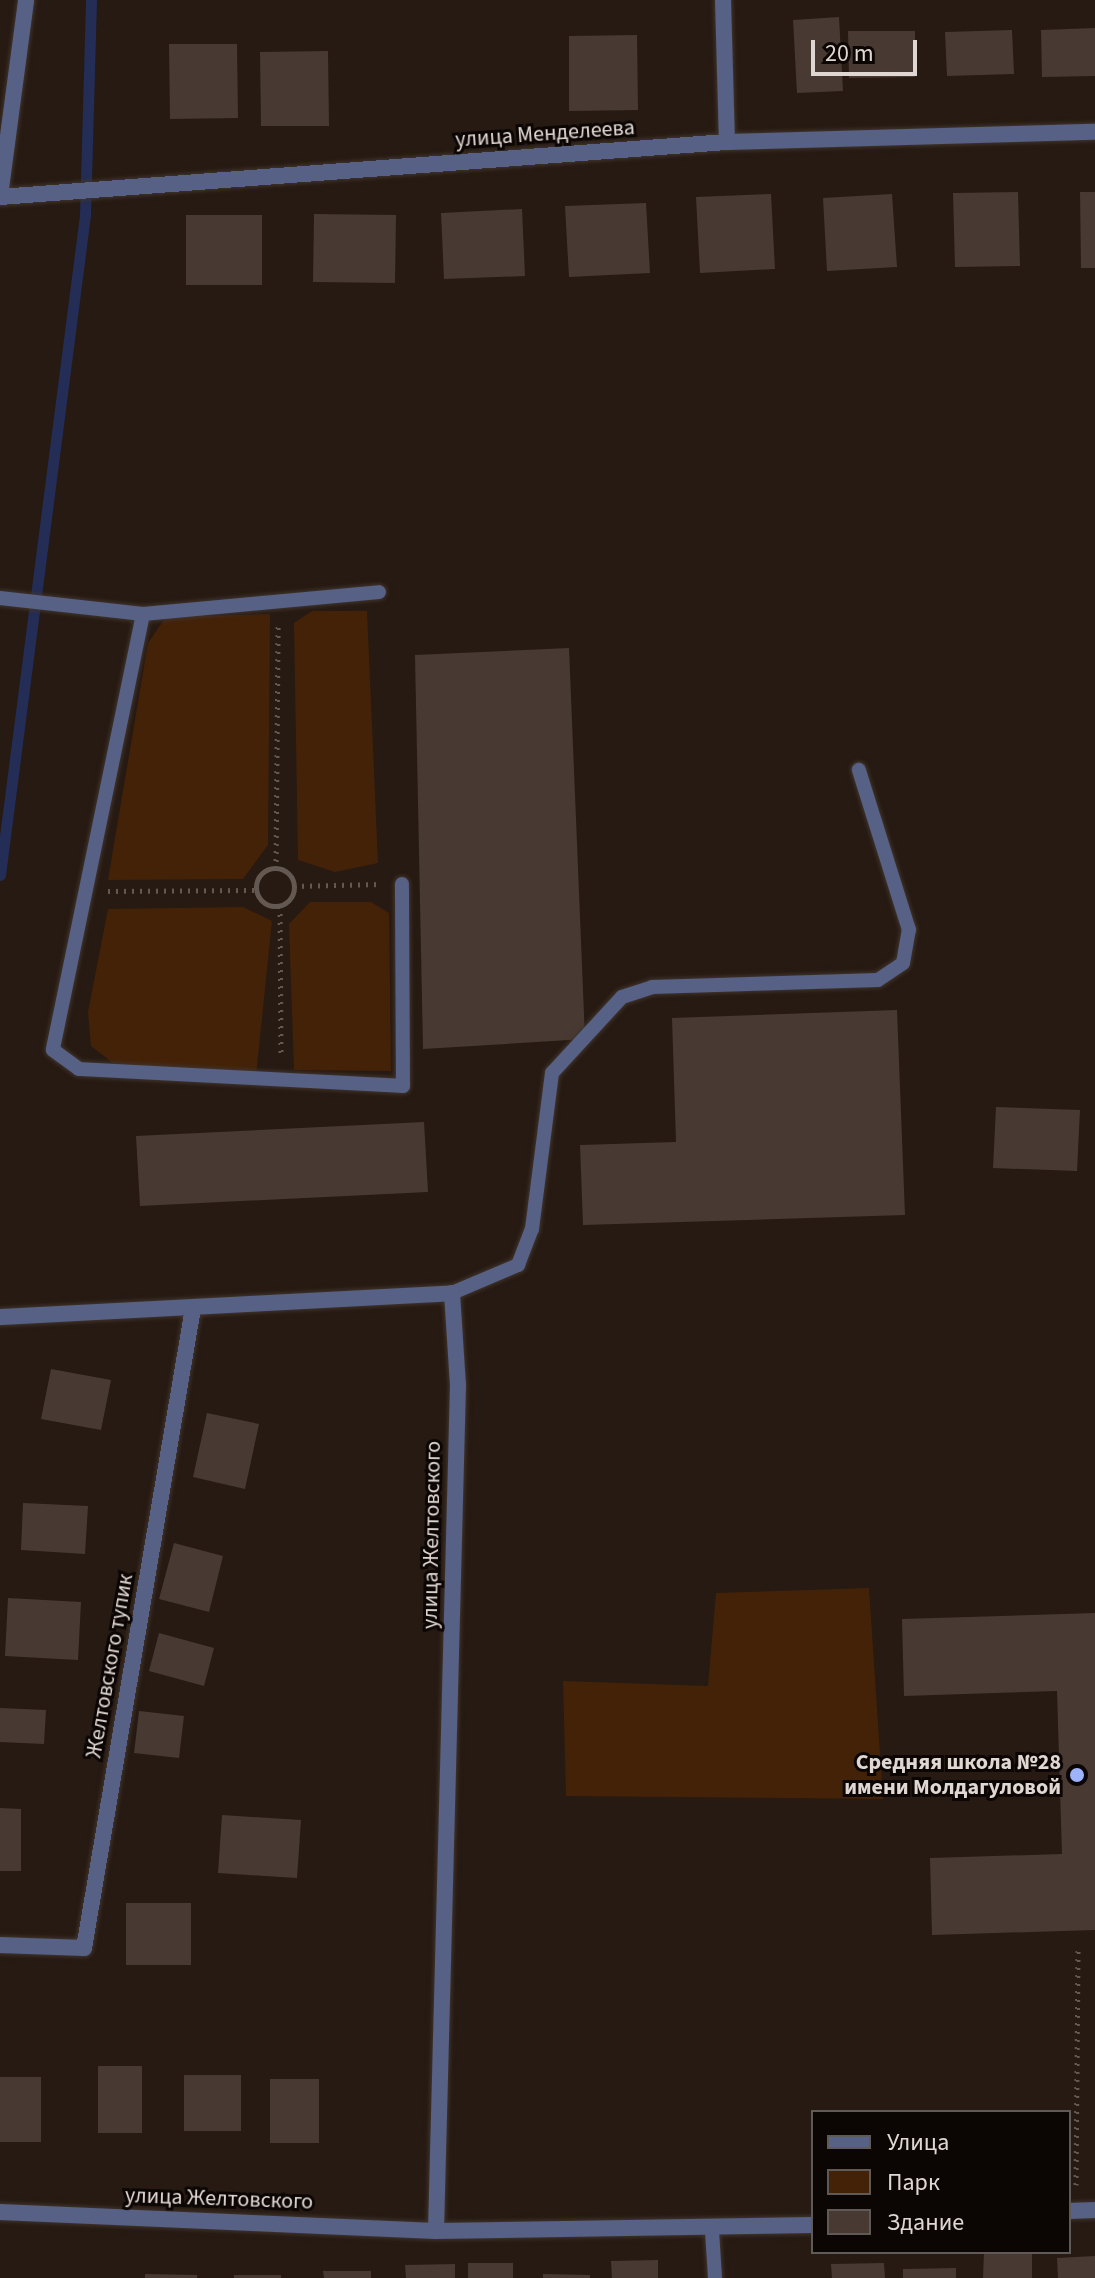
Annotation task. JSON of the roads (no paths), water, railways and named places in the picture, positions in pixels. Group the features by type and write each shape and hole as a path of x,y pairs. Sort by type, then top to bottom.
{"street":[{"path":"0,196 26,0"},
{"path":"723,0 727,142"},
{"name":"улица Менделеева","path":"0,196 727,142 1095,132"},
{"path":"0,1317 452,1293"},
{"name":"улица Желтовского","path":"436,2231 458,1385 452,1293"},
{"name":"Желтовского тупик","path":"0,1945 84,1948 193,1308"},
{"path":"1072,2210 1095,2210"},
{"name":"улица Желтовского","path":"0,2212 436,2231 712,2231 811,2225"}],"lane":[{"path":"3,599 64,610 143,614 379,592"},
{"path":"143,614 83,892 53,1050 79,1069 403,1086 402,884"},
{"path":"452,1293 518,1265 532,1229 552,1073 622,997 652,987 878,980 903,963 909,930 859,770"},
{"path":"712,2231 715,2278"}],"waterway":[{"path":"0,875 85,215 91,0"}],"place":[{"name":"Средняя школа №28 имени Молдагуловой","path":"1077,1775"}]}
